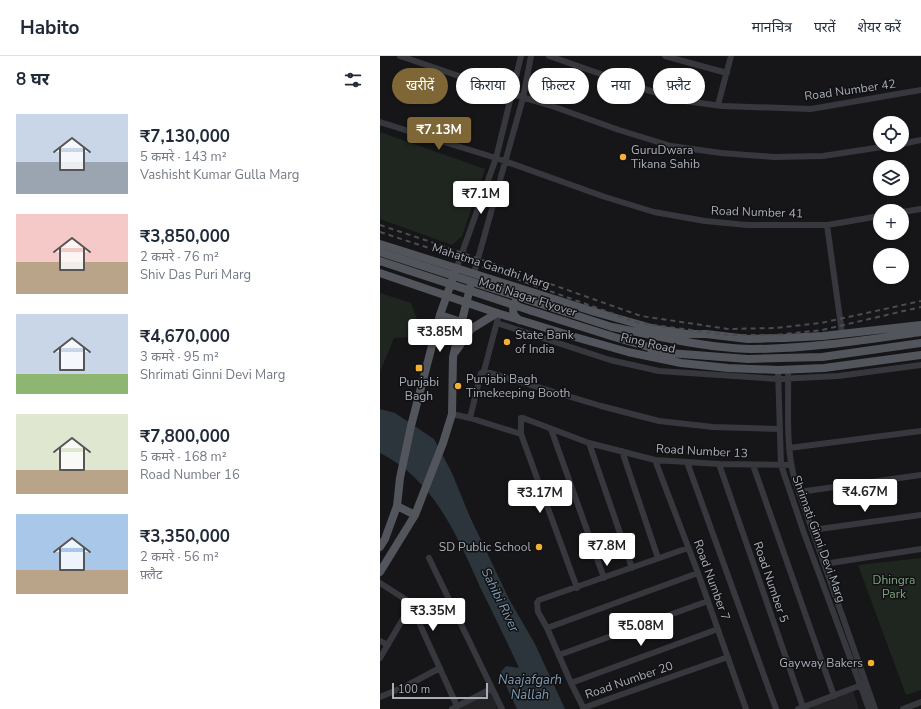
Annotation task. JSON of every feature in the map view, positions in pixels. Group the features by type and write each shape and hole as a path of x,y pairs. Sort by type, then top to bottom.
{"main road":[{"name":"Mahatma Gandhi Marg","path":"380,244 455,271 474,273 595,312"},
{"path":"380,244 392,252 396,260 391,272 385,274 381,273"},
{"path":"380,252 612,327 682,342 751,349 824,346 921,332"},
{"name":"Moti Nagar Flyover","path":"380,261 610,336 669,353"},
{"path":"380,547 385,539 397,506 400,478 411,426 440,315 455,271"},
{"name":"Ring Road","path":"381,273 520,320 628,352 681,363 728,368 788,370 824,368 921,355"},
{"path":"380,572 415,515 443,443 452,414 453,357 474,273"},
{"path":"520,320 514,315 513,307 518,299 530,291"},
{"name":"Ring Road","path":"595,312 655,329 687,334 706,334 737,339 785,338 921,324"},
{"path":"453,357 471,329 498,313"},
{"path":"440,315 461,322"},
{"path":"682,342 703,339 737,339"},
{"path":"628,352 651,354 689,354 748,359 822,357 921,343"},
{"path":"397,506 415,515"}],"street":[{"path":"400,56 456,75"},
{"path":"518,68 521,56"},
{"path":"474,273 523,98 531,56"},
{"name":"Road Number 42","path":"549,56 644,89 678,99 718,105 811,109 921,90"},
{"path":"665,56 727,73"},
{"path":"718,105 731,56"},
{"path":"520,97 549,105 619,130 671,146 722,153 774,157 823,156 873,148"},
{"path":"455,271 496,158 510,104"},
{"name":"Road Number 41","path":"380,122 496,158 605,197 654,212 704,221 747,225 826,225 873,217"},
{"path":"909,143 921,140"},
{"path":"909,211 921,209"},
{"path":"826,225 842,333"},
{"path":"470,418 481,373 484,371 498,313"},
{"path":"496,323 610,360 659,371 778,379 838,376 921,365"},
{"name":"Shrimati Ginni Devi Marg","path":"778,370 781,465 804,532 863,685 875,709"},
{"name":"Shrimati Ginni Devi Marg","path":"788,370 789,448 791,465 863,685 869,709"},
{"path":"484,371 600,406 659,421 714,427 780,429"},
{"path":"452,414 521,434 577,588"},
{"name":"Road Number 13","path":"521,434 520,420 523,418 589,443 655,460 719,464 791,465"},
{"path":"551,429 604,578"},
{"path":"789,448 921,431"},
{"path":"589,443 632,568"},
{"path":"622,451 658,558"},
{"name":"Road Number 7","path":"655,460 698,573 746,709"},
{"path":"687,462 776,709"},
{"name":"Road Number 5","path":"719,464 800,708"},
{"path":"753,464 834,696"},
{"path":"799,492 921,475"},
{"path":"812,530 921,515"},
{"path":"584,708 570,683 547,628 538,612 537,603 539,600 688,548"},
{"path":"824,564 921,549"},
{"path":"429,558 502,709"},
{"path":"547,628 698,573"},
{"path":"380,583 411,604 440,668 455,708 492,689"},
{"path":"559,655 708,601"},
{"path":"380,658 411,604"},
{"path":"570,683 718,629"},
{"path":"380,641 388,645"},
{"name":"Road Number 20","path":"584,708 728,657"},
{"path":"380,697 440,668"},
{"path":"800,708 863,685"},
{"path":"903,709 921,702"}],"shaded area":[{"path":"496,690 505,709 458,709"},
{"path":"853,691 859,709 802,709"}],"green space":[{"path":"380,132 485,169 462,236 452,245 380,219"},
{"path":"380,293 411,303 421,329 419,337 394,338 380,372"},
{"name":"Dhingra Park","path":"921,558 921,690 906,695 858,565"}],"water":[{"name":"Naajafgarh Nallah","path":"380,409 395,413 434,439 452,473 470,517 509,599 535,644 565,709 517,709 500,673 506,666 519,668 463,550 442,512 430,494 415,478 399,464 380,453"}],"railway":[{"path":"380,225 641,316 728,329 775,328 821,323 921,301"},
{"path":"380,232 438,251 639,323 728,335 776,335 822,330 921,307"}],"place":[{"name":"GuruDwara Tikana Sahib","path":"623,157"},
{"name":"State Bank of India","path":"507,342"},
{"name":"Punjabi Bagh","path":"419,368"},
{"name":"Punjabi Bagh Timekeeping Booth","path":"458,386"},
{"name":"SD Public School","path":"539,547"},
{"name":"Gayway Bakers","path":"871,663"}],"water label":[{"name":"Sahibi River","path":"500,600"}]}
